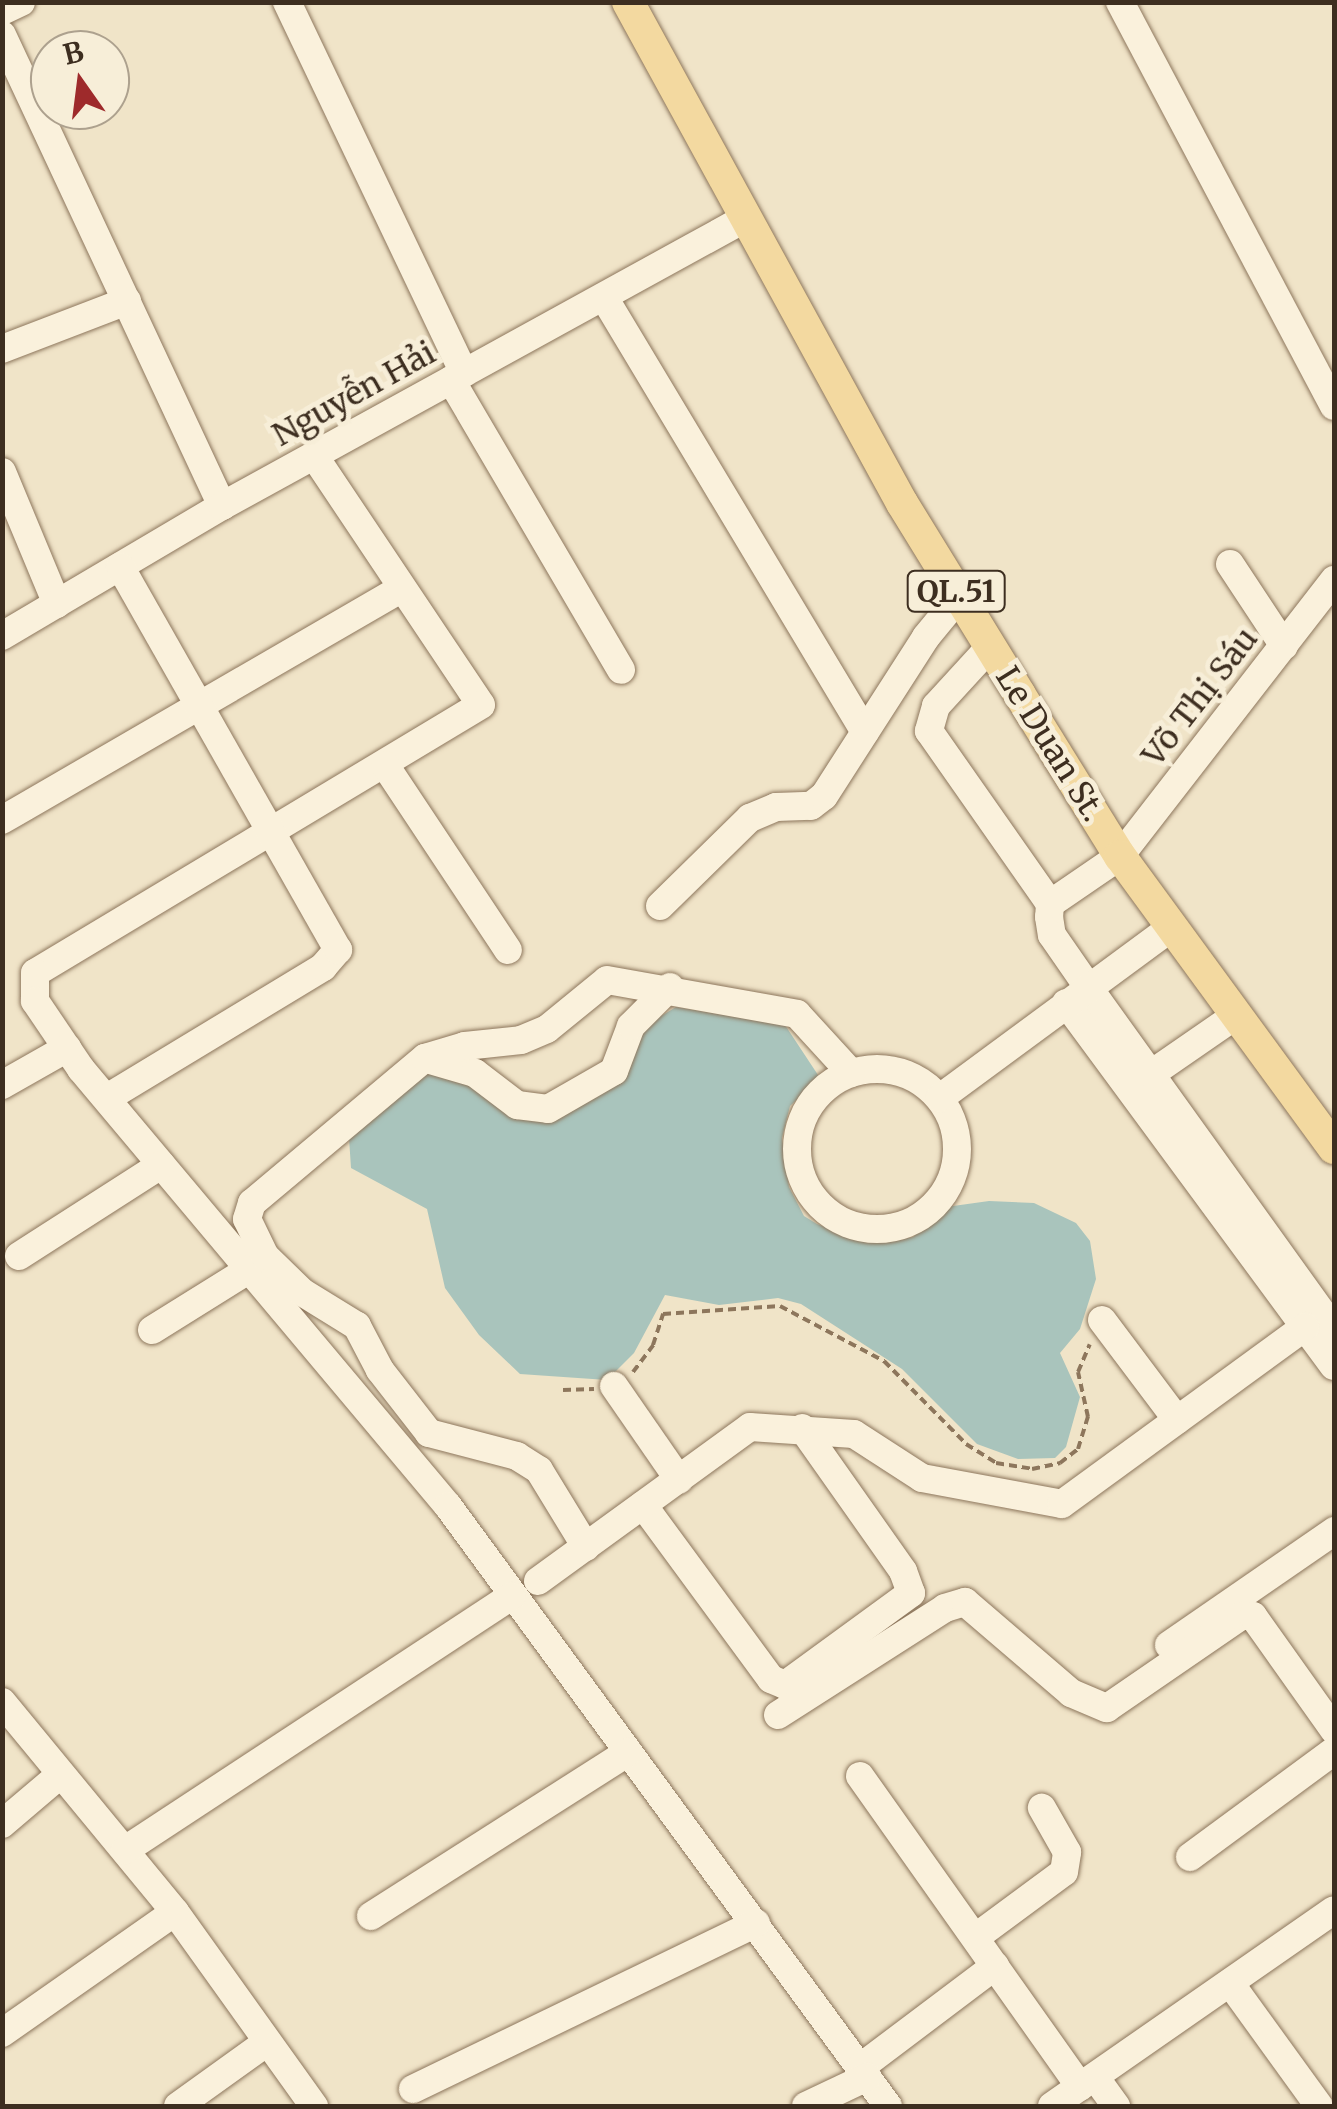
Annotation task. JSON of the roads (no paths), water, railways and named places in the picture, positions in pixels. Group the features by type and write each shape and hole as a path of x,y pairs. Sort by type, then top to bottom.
{"main road":[{"name":"Le Duan St.","path":"628,2 744,220 990,647 1120,856 1334,1148"}],"street":[{"path":"2,10 21,2"},
{"path":"286,2 458,376 621,670"},
{"path":"1120,2 1334,406"},
{"path":"2,35 222,506"},
{"name":"Nguyễn Hải","path":"2,636 222,506 744,220"},
{"path":"605,299 864,732"},
{"path":"2,349 126,301"},
{"path":"315,458 481,705 35,972 36,1001 68,1048 161,1165 448,1506 888,2106"},
{"path":"2,472 57,604"},
{"path":"1230,564 1284,646"},
{"path":"107,1098 337,956 272,832 120,567"},
{"name":"Võ Thị Sáu","path":"1050,904 1120,856 1334,580"},
{"path":"2,820 202,710 401,589"},
{"path":"660,906 750,818 776,807 811,806 824,796 864,732 960,598"},
{"path":"990,647 936,706 929,731 1050,904 1052,935 1077,995 1254,1240 1334,1329"},
{"path":"385,765 508,950"},
{"path":"940,1098 1172,928"},
{"path":"586,1547 538,1470 518,1456 429,1433 380,1370 357,1326 282,1275 250,1232 247,1219 262,1189 426,1058 465,1046 521,1040 547,1029 607,980 670,987 797,1014 852,1073"},
{"path":"426,1058 475,1072 517,1105 548,1109 614,1071 630,1026 670,987"},
{"path":"1077,995 1151,1074 1305,1327 1334,1366"},
{"path":"1151,1074 1235,1016"},
{"path":"2,1086 68,1048"},
{"path":"900,1072 940,1098 958,1148 941,1198 896,1227 868,1229 820,1206 797,1158 809,1106 852,1073 900,1072"},
{"path":"19,1256 161,1165"},
{"path":"152,1330 250,1269"},
{"path":"1102,1320 1177,1420"},
{"path":"538,1581 750,1428 854,1434 922,1478 1062,1504 1305,1327"},
{"path":"614,1386 678,1480"},
{"path":"643,1505 771,1679 786,1685 911,1593 910,1580 802,1428"},
{"path":"1168,1645 1334,1530"},
{"path":"125,1850 511,1596"},
{"path":"778,1714 944,1608 965,1602 1071,1693 1107,1708 1240,1616 1253,1616 1334,1730"},
{"path":"2,1702 175,1912 314,2106"},
{"path":"1190,1857 1334,1751"},
{"path":"371,1916 628,1752"},
{"path":"2,1824 62,1774"},
{"path":"860,1776 995,1966 1088,2082 1116,2106"},
{"path":"976,1937 1064,1872 1066,1852 1042,1808"},
{"path":"2,2033 175,1912"},
{"path":"412,2090 756,1923"},
{"path":"1052,2106 1230,1983 1330,1923"},
{"path":"806,2106 864,2072 995,1966"},
{"path":"1230,1983 1308,2103"},
{"path":"178,2106 267,2042"}],"water":[{"path":"676,1007 785,1025 820,1078 790,1106 782,1138 789,1187 804,1216 817,1224 862,1241 895,1241 913,1237 946,1207 989,1201 1034,1203 1076,1223 1090,1241 1096,1279 1080,1329 1060,1353 1080,1397 1066,1447 1055,1458 1018,1459 977,1444 902,1369 801,1304 778,1298 719,1305 665,1295 634,1353 607,1380 520,1374 479,1335 445,1288 427,1209 351,1168 349,1138 427,1073 582,1105 616,1082 638,1030"}]}
